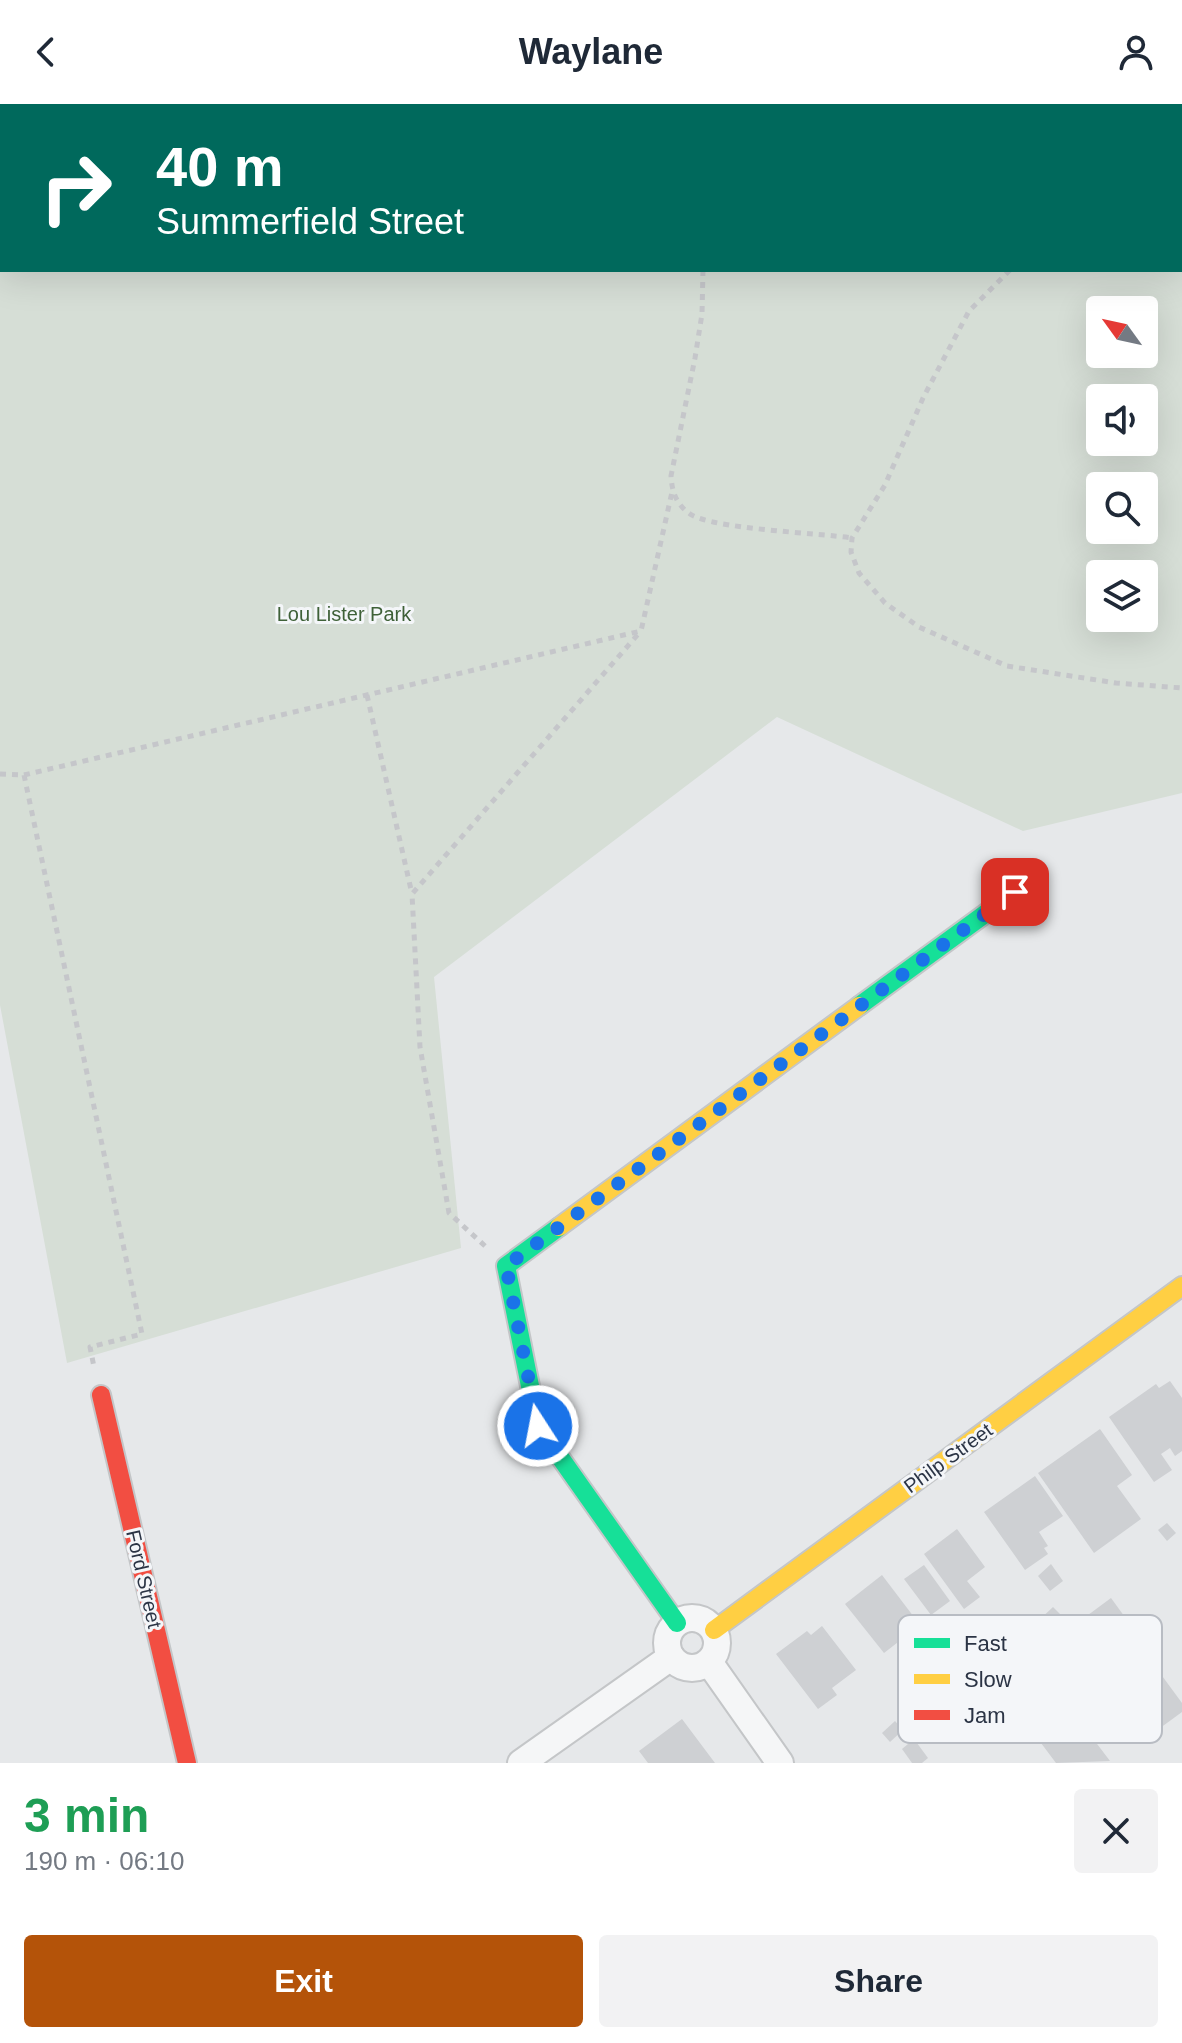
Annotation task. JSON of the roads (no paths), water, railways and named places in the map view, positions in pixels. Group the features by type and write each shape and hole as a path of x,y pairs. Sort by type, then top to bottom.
{"street":[{"path":"677,1623 538,1426 506,1266 1015,892"},
{"name":"Philp Street","path":"714,1630 1182,1286"},
{"name":"Ford Street","path":"101,1395 187,1763"},
{"path":"694,1617 714,1630 718,1648 709,1662 692,1669 671,1657 667,1640 677,1623 694,1617"},
{"path":"521,1763 671,1657"},
{"path":"709,1662 780,1763"}],"park label":[{"name":"Lou Lister Park","path":"344,614"}]}
